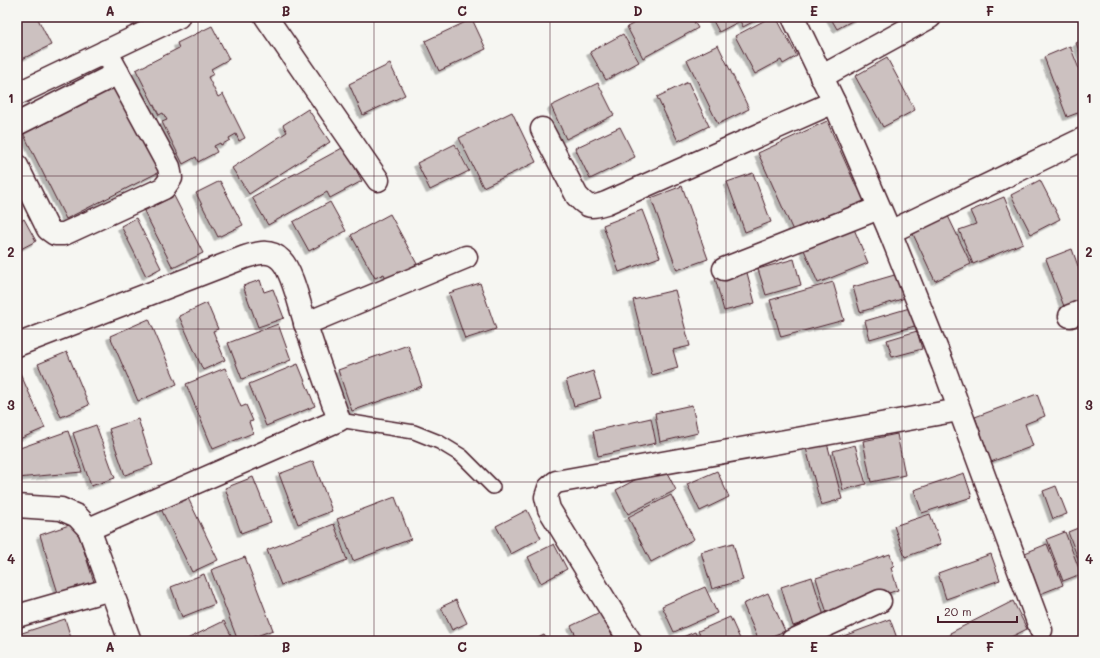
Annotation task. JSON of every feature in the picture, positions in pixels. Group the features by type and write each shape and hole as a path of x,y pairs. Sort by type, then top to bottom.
{"street":[{"path":"17,94 178,17"},
{"path":"266,17 378,180"},
{"path":"793,17 834,102 890,232 943,365 1041,630"},
{"path":"821,77 930,17"},
{"path":"17,166 48,229 55,234 64,234 164,188 171,178 169,167 106,51"},
{"path":"17,124 118,73"},
{"path":"542,129 577,196 585,204 595,206 614,200 834,102"},
{"path":"890,232 1083,139"},
{"path":"724,269 879,208"},
{"path":"17,345 261,252 271,253 281,259 288,269 305,324 339,420 89,529"},
{"path":"305,324 466,257"},
{"path":"630,641 549,509 546,498 549,488 556,482 959,410"},
{"path":"17,506 61,509 77,516 89,529 130,641"},
{"path":"17,616 111,589"},
{"path":"792,641 880,601"}],"lane":[{"path":"339,420 414,432 439,442 462,456 493,487"}],"building":[{"path":"17,17 37,17 51,45 18,61"},
{"path":"646,17 691,17 698,28 643,58 627,27"},
{"path":"711,17 762,17 743,27 740,21 719,32"},
{"path":"771,17 776,17 797,56 783,64 781,60 755,74 735,36"},
{"path":"830,17 859,17 837,29"},
{"path":"472,19 486,49 439,71 425,41"},
{"path":"212,26 229,59 211,69 214,74 208,77 218,97 223,94 245,138 239,141 236,134 229,138 230,140 221,145 220,143 214,146 217,152 198,162 196,157 183,164 162,122 167,120 163,113 159,115 136,70 179,48 177,43"},
{"path":"623,34 639,62 606,80 590,52"},
{"path":"1083,40 1083,61 1076,43"},
{"path":"718,45 749,109 718,124 687,60"},
{"path":"1070,46 1083,79 1083,111 1067,117 1044,57"},
{"path":"887,58 915,110 883,127 855,76"},
{"path":"390,64 405,95 363,115 349,84"},
{"path":"688,82 709,126 678,141 657,97"},
{"path":"117,83 161,171 66,219 22,131"},
{"path":"598,83 614,115 566,139 551,106"},
{"path":"308,109 330,142 249,194 232,168 287,132 283,125"},
{"path":"512,112 536,162 483,187 459,138"},
{"path":"827,121 856,186 863,183 871,200 795,235 758,153"},
{"path":"620,127 635,157 590,179 575,148"},
{"path":"455,144 469,171 430,190 417,163"},
{"path":"344,147 362,181 330,198 327,192 268,225 252,197"},
{"path":"753,173 771,222 745,232 727,182"},
{"path":"1040,180 1060,219 1031,234 1011,195"},
{"path":"220,181 243,225 218,237 196,193"},
{"path":"682,186 708,259 677,270 651,198"},
{"path":"174,196 203,253 173,268 144,211"},
{"path":"1004,197 1023,243 973,264 959,230 976,224 970,211"},
{"path":"330,202 346,231 309,251 293,222"},
{"path":"642,210 660,257 619,272 603,225"},
{"path":"390,214 417,264 387,280 384,274 375,278 351,235"},
{"path":"948,216 971,264 935,281 913,234"},
{"path":"136,218 161,268 146,276 121,226"},
{"path":"24,219 36,241 19,250 17,246 17,221 18,223"},
{"path":"852,224 868,263 818,283 802,245"},
{"path":"1072,249 1083,280 1083,303 1065,309 1046,259"},
{"path":"794,259 801,285 766,295 758,269"},
{"path":"746,269 755,303 724,311 715,278"},
{"path":"898,274 905,298 860,312 853,287"},
{"path":"260,280 264,292 273,289 284,318 258,327 243,286"},
{"path":"833,282 844,320 781,337 770,300"},
{"path":"480,283 496,329 465,339 449,293"},
{"path":"675,290 690,346 673,350 678,368 652,375 633,300"},
{"path":"207,303 218,329 213,331 225,360 203,370 179,316"},
{"path":"913,307 918,325 870,339 865,321"},
{"path":"149,319 177,384 138,401 110,336"},
{"path":"278,324 291,360 242,379 228,343"},
{"path":"917,331 922,349 892,357 887,340"},
{"path":"408,345 422,386 352,411 338,370"},
{"path":"67,352 89,405 61,417 38,364"},
{"path":"298,364 315,406 266,426 249,384"},
{"path":"225,368 241,407 246,405 253,421 249,422 253,433 213,449 186,384"},
{"path":"593,371 601,398 574,406 566,380"},
{"path":"20,373 45,428 17,440 17,374"},
{"path":"1037,394 1045,416 1025,424 1033,446 991,462 975,417"},
{"path":"692,405 698,433 660,442 655,413"},
{"path":"651,418 656,443 598,456 593,431"},
{"path":"138,419 153,465 125,475 109,429"},
{"path":"96,425 115,478 91,486 73,433"},
{"path":"68,431 82,472 17,478 17,449"},
{"path":"897,434 905,475 871,482 863,441"},
{"path":"827,443 842,499 821,505 806,448"},
{"path":"855,445 866,484 843,490 833,451"},
{"path":"313,461 332,511 298,524 279,474"},
{"path":"663,465 676,490 628,514 616,490"},
{"path":"717,471 729,497 700,511 687,484"},
{"path":"964,473 972,497 922,513 914,490"},
{"path":"253,477 271,522 241,533 225,488"},
{"path":"1056,486 1067,514 1053,519 1043,491"},
{"path":"671,495 694,539 651,562 628,517"},
{"path":"187,496 218,560 192,572 161,509"},
{"path":"395,497 411,539 353,561 337,519"},
{"path":"527,510 541,538 511,554 496,526"},
{"path":"930,514 941,544 905,557 894,526"},
{"path":"75,523 94,582 58,593 40,535"},
{"path":"334,524 347,560 281,585 267,550"},
{"path":"1083,526 1083,572 1068,532"},
{"path":"1065,532 1081,574 1063,581 1047,539"},
{"path":"733,543 743,580 712,589 701,552"},
{"path":"554,544 567,569 541,583 528,557"},
{"path":"1047,544 1063,585 1040,594 1025,553"},
{"path":"890,554 894,567 891,568 898,590 827,613 816,578"},
{"path":"991,554 1000,580 946,599 938,573"},
{"path":"245,557 273,630 243,641 238,641 211,570"},
{"path":"204,574 215,604 182,617 171,587"},
{"path":"812,577 824,616 793,626 781,587"},
{"path":"705,587 717,613 674,632 662,606"},
{"path":"768,593 785,631 759,641 743,604"},
{"path":"456,600 467,623 452,630 441,607"},
{"path":"1013,601 1027,629 1003,641 954,641 950,633"},
{"path":"600,612 615,641 579,641 571,626"},
{"path":"730,617 741,641 703,641 698,631"},
{"path":"65,619 72,641 21,641 19,634"},
{"path":"890,619 898,641 830,641"},
{"path":"224,621 234,641 183,641"},
{"path":"695,632 699,641 673,641"},
{"path":"544,635 548,641 532,641"}]}
